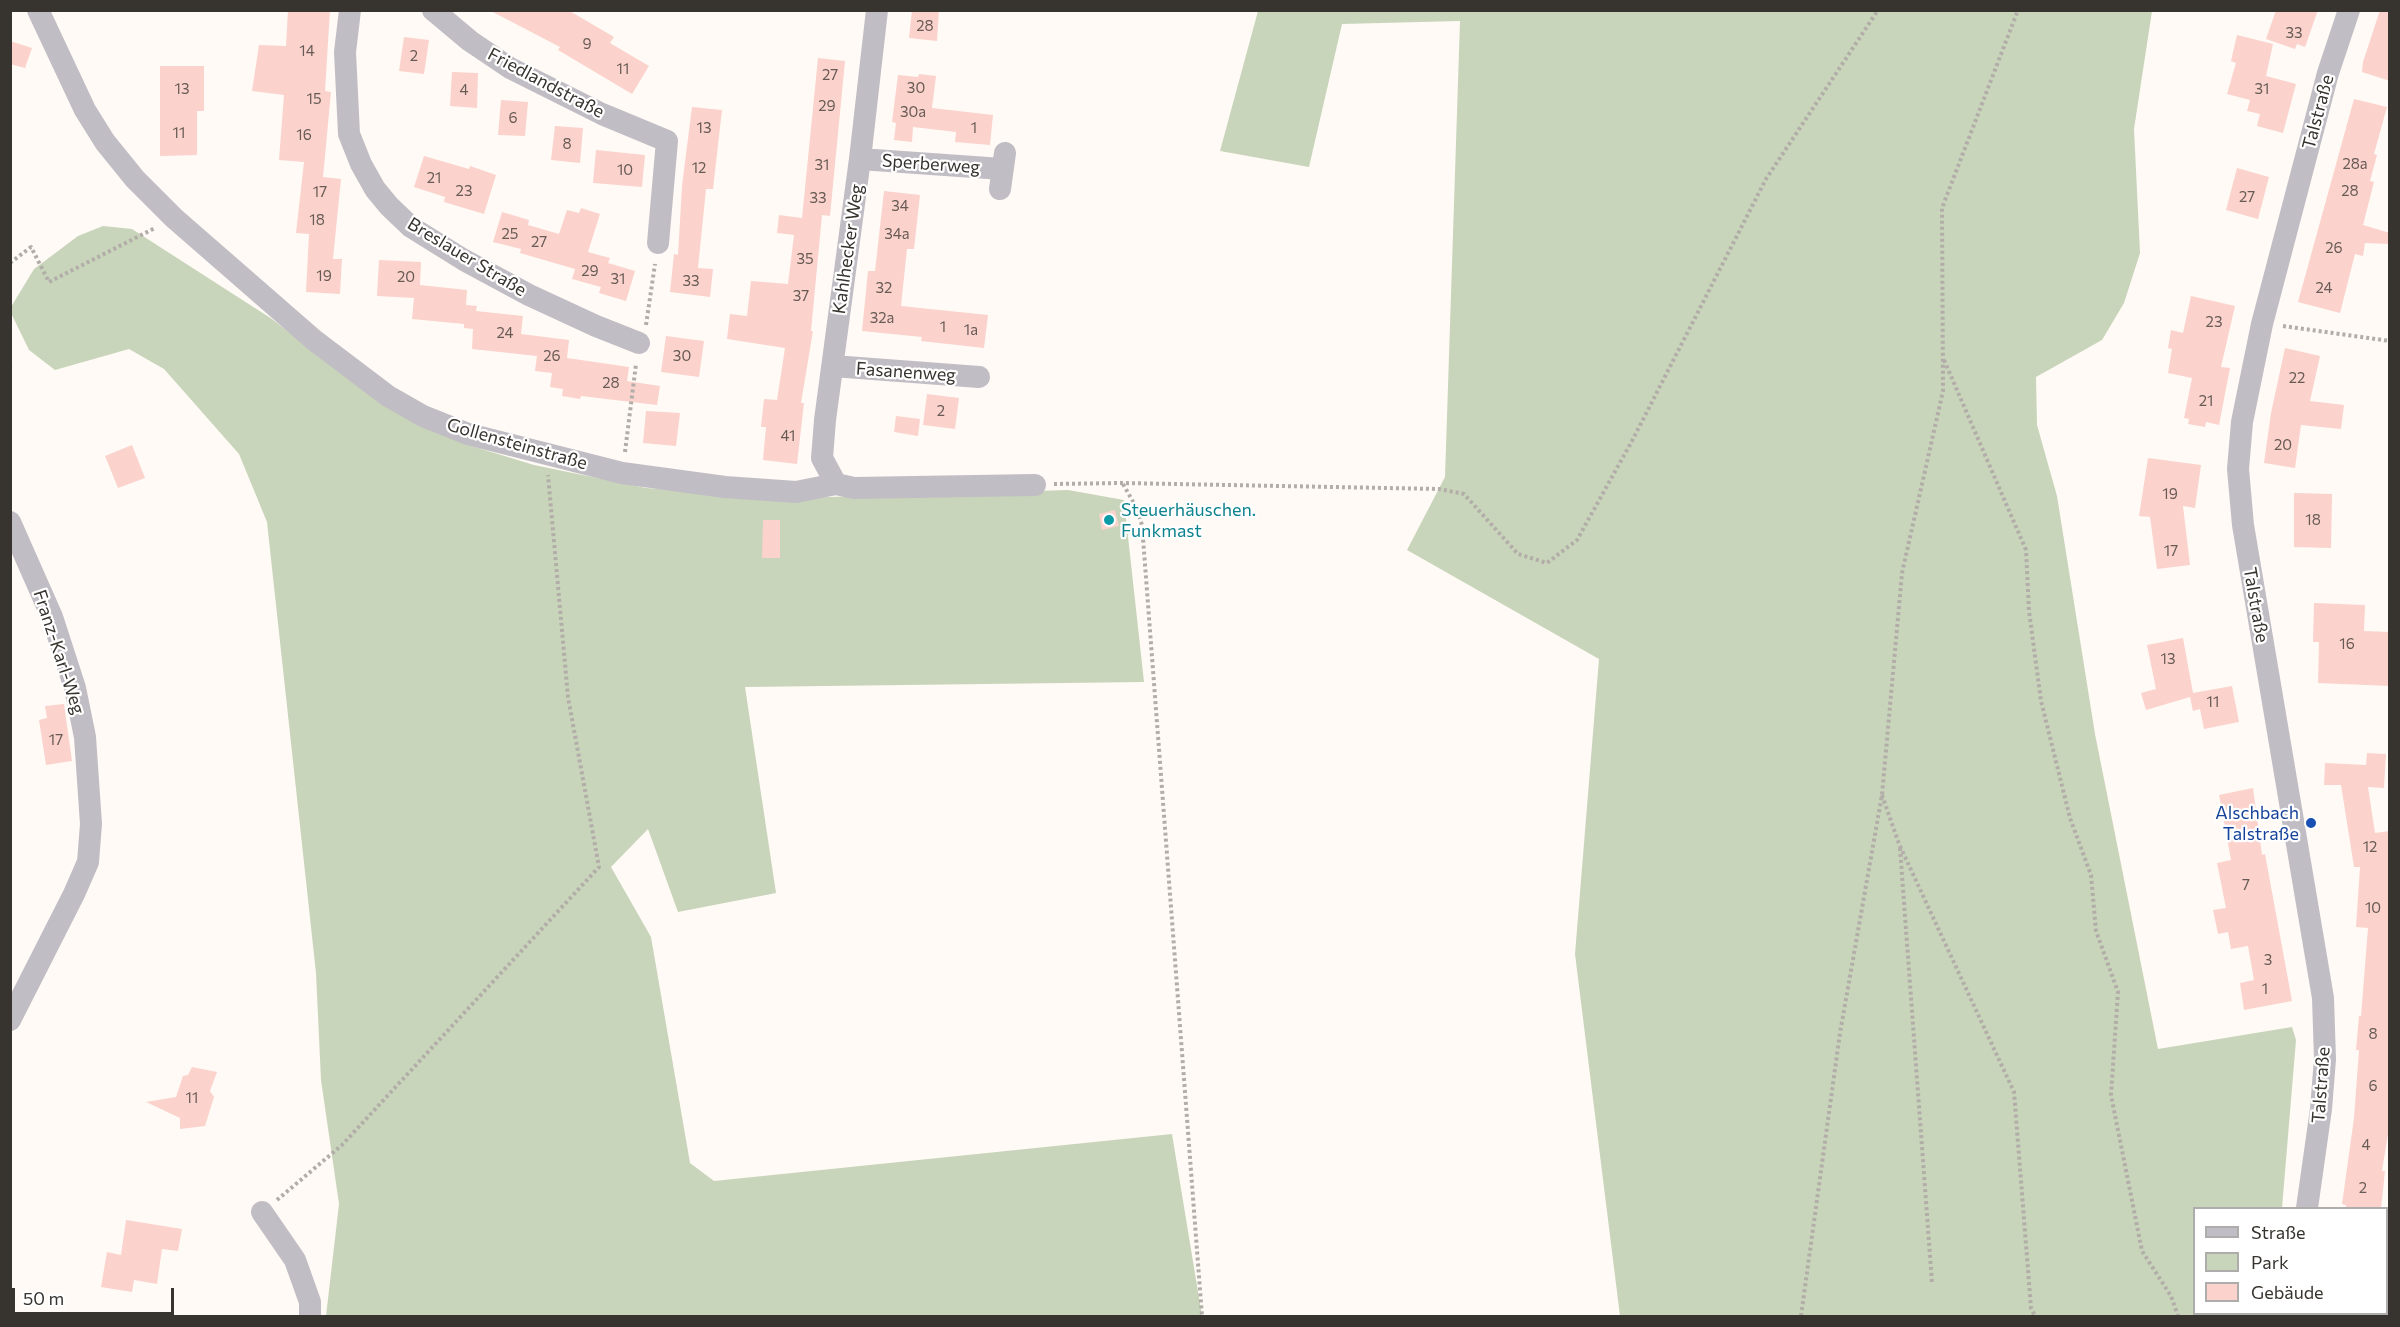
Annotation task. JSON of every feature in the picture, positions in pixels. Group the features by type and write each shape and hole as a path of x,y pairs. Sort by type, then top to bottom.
{"street":[{"name":"Gollensteinstraße","path":"38,10 85,110 105,142 135,179 174,218 314,340 388,396 423,416 468,434 622,473 724,487 796,492 836,484 854,488 1035,485"},
{"name":"Breslauer Straße","path":"350,10 345,52 349,134 360,164 375,189 389,206 411,227 464,260 529,295 639,343"},
{"name":"Friedlandstraße","path":"433,10 470,41 510,68 602,114 667,141 658,243"},
{"name":"Kahlhecker Weg","path":"836,484 822,458 877,10"},
{"name":"Talstraße","path":"2307,1207 2324,1069 2324,998 2243,525 2238,469 2241,422 2262,324 2325,83 2349,10"},
{"name":"Sperberweg","path":"860,159 1002,170"},
{"name":"Fasanenweg","path":"833,366 980,377"},
{"name":"Franz-Karl-Weg","path":"10,522 52,617 75,688 85,737 90,824 88,862 10,1020"},
{"path":"262,1212 301,1257 310,1302 310,1317"}],"path":[{"path":"1035,485 1122,483 1438,489 1464,494 1518,554 1547,563 1577,540 1632,441 1766,180 1878,10"},
{"path":"1801,1317 1840,1033 1882,795 1902,573 1943,392 1942,208 2018,10"},
{"path":"10,263 31,247 49,282 174,218"},
{"path":"622,473 639,343 648,317 658,243"},
{"path":"2262,324 2390,341"},
{"path":"1942,356 2026,550 2029,611 2040,701 2070,819 2091,875 2096,932 2118,992 2111,1095 2142,1251 2171,1296 2178,1317"},
{"path":"262,1212 342,1145 599,867 568,698 546,453"},
{"path":"1122,483 1136,507 1142,525 1202,1317"},
{"path":"1882,795 1899,844 2014,1092 2031,1308 2035,1317"},
{"path":"1899,844 1932,1283"}],"green space":[{"path":"1258,11 2152,11 2134,129 2140,253 2124,303 2102,340 2036,377 2037,425 2057,496 2095,734 2158,1049 2292,1027 2296,1040 2282,1207 2193,1207 2193,1315 2271,1316 1620,1316 1575,954 1599,659 1407,550 1445,477 1460,21 1342,24 1309,167 1220,151"},
{"path":"103,226 132,229 272,319 342,374 462,443 534,465 646,488 795,498 1068,490 1124,500 1144,682 745,687 776,893 678,912 648,829 611,867 651,937 690,1163 714,1181 1172,1134 1202,1316 326,1316 339,1204 321,1080 316,973 267,522 239,454 164,369 129,349 55,370 29,350 11,313 11,307 34,269 78,236"}],"building":[{"path":"288,10 330,10 325,91 331,92 323,177 341,179 333,259 342,259 340,294 306,292 309,234 296,233 304,162 279,160 284,95 252,91 259,45 286,46"},
{"path":"489,10 568,10 614,37 610,43 649,66 632,94 558,50 560,47"},
{"path":"912,10 939,10 937,41 909,38"},
{"path":"2276,10 2318,10 2305,47 2297,44 2295,49 2266,39"},
{"path":"2380,10 2390,10 2390,81 2362,72 2363,62"},
{"path":"2237,35 2273,44 2266,76 2296,84 2283,133 2257,126 2260,114 2247,111 2250,100 2227,94 2236,63 2231,61"},
{"path":"404,37 429,40 424,74 399,71"},
{"path":"10,41 32,48 25,68 10,64"},
{"path":"818,58 845,61 830,216 822,215 811,331 813,331 801,403 804,403 797,464 763,460 766,427 761,427 764,399 777,400 785,348 727,339 730,314 747,316 751,281 788,284 794,235 777,233 779,215 802,218"},
{"path":"160,66 204,66 204,111 197,111 197,155 160,156"},
{"path":"452,72 478,73 477,108 450,106"},
{"path":"919,74 936,76 932,108 993,115 990,145 955,142 956,132 913,127 912,142 894,140 896,123 892,122 898,75 918,77"},
{"path":"2354,99 2387,107 2374,154 2377,155 2370,181 2374,182 2363,225 2390,233 2390,244 2365,243 2363,256 2355,254 2340,313 2298,302"},
{"path":"501,100 528,102 525,136 498,135"},
{"path":"692,107 722,110 713,189 706,189 698,268 713,269 710,297 670,292 674,254 678,255 682,186"},
{"path":"555,126 583,128 580,163 551,160"},
{"path":"596,150 645,155 642,187 593,183"},
{"path":"424,156 469,169 470,166 496,175 484,214 444,202 445,197 414,187"},
{"path":"2237,168 2269,177 2258,219 2226,210"},
{"path":"884,191 920,195 914,249 907,249 901,306 988,315 984,348 921,341 922,337 862,331 868,271 875,271"},
{"path":"581,208 600,214 588,252 610,258 608,263 635,271 626,301 599,293 601,287 572,279 575,269 520,253 521,249 493,242 502,212 529,220 528,225 559,234 567,210 579,213"},
{"path":"379,260 421,262 420,285 467,290 466,305 477,306 476,311 523,316 521,334 569,340 567,358 629,367 627,381 660,386 657,405 562,396 563,389 550,387 552,373 535,371 537,356 472,349 473,329 464,328 464,324 412,319 414,298 377,296"},
{"path":"2191,296 2235,306 2221,367 2230,368 2219,425 2206,422 2205,427 2188,424 2189,419 2184,418 2192,378 2168,373 2172,349 2168,348 2171,330 2183,333"},
{"path":"666,336 704,341 699,377 661,372"},
{"path":"2285,348 2320,356 2310,401 2344,405 2341,429 2301,425 2295,468 2264,463 2271,413"},
{"path":"927,394 959,398 955,429 923,425"},
{"path":"646,411 680,413 676,446 643,443"},
{"path":"896,416 920,419 918,436 894,432"},
{"path":"132,445 145,478 118,488 105,456"},
{"path":"2148,458 2201,465 2195,508 2183,506 2190,565 2157,569 2150,517 2139,516"},
{"path":"2294,493 2332,494 2331,548 2294,547"},
{"name":"Steuerhäuschen. Funkmast","path":"1115,510 1119,526 1102,530 1099,514"},
{"path":"763,520 780,520 780,558 762,558"},
{"path":"2314,603 2365,605 2364,631 2390,632 2390,686 2318,683 2319,642 2313,642"},
{"path":"2183,638 2193,693 2232,686 2239,722 2204,729 2200,709 2193,711 2190,697 2146,710 2141,693 2156,689 2147,645"},
{"path":"64,704 72,761 46,765 39,720 47,718 45,706"},
{"path":"2367,753 2386,754 2384,788 2368,787 2375,833 2390,831 2390,1122 2382,1171 2385,1171 2381,1207 2346,1207 2342,1204 2354,1118 2359,1050 2356,1050 2368,928 2356,927 2360,867 2354,867 2341,785 2324,785 2325,763 2366,765"},
{"path":"2253,788 2262,855 2265,854 2292,1001 2244,1010 2240,983 2254,980 2248,946 2231,949 2228,932 2218,934 2213,910 2226,908 2217,863 2231,860 2219,795"},
{"path":"192,1067 217,1072 210,1091 214,1097 205,1126 180,1129 180,1118 146,1102 176,1097 183,1076 188,1075"},
{"path":"126,1220 182,1229 178,1251 162,1249 157,1284 134,1280 132,1292 101,1287 107,1252 121,1255"}],"place":[{"name":"Steuerhäuschen. Funkmast","path":"1109,520"},
{"name":"Alschbach Talstraße","path":"2311,823"}]}
